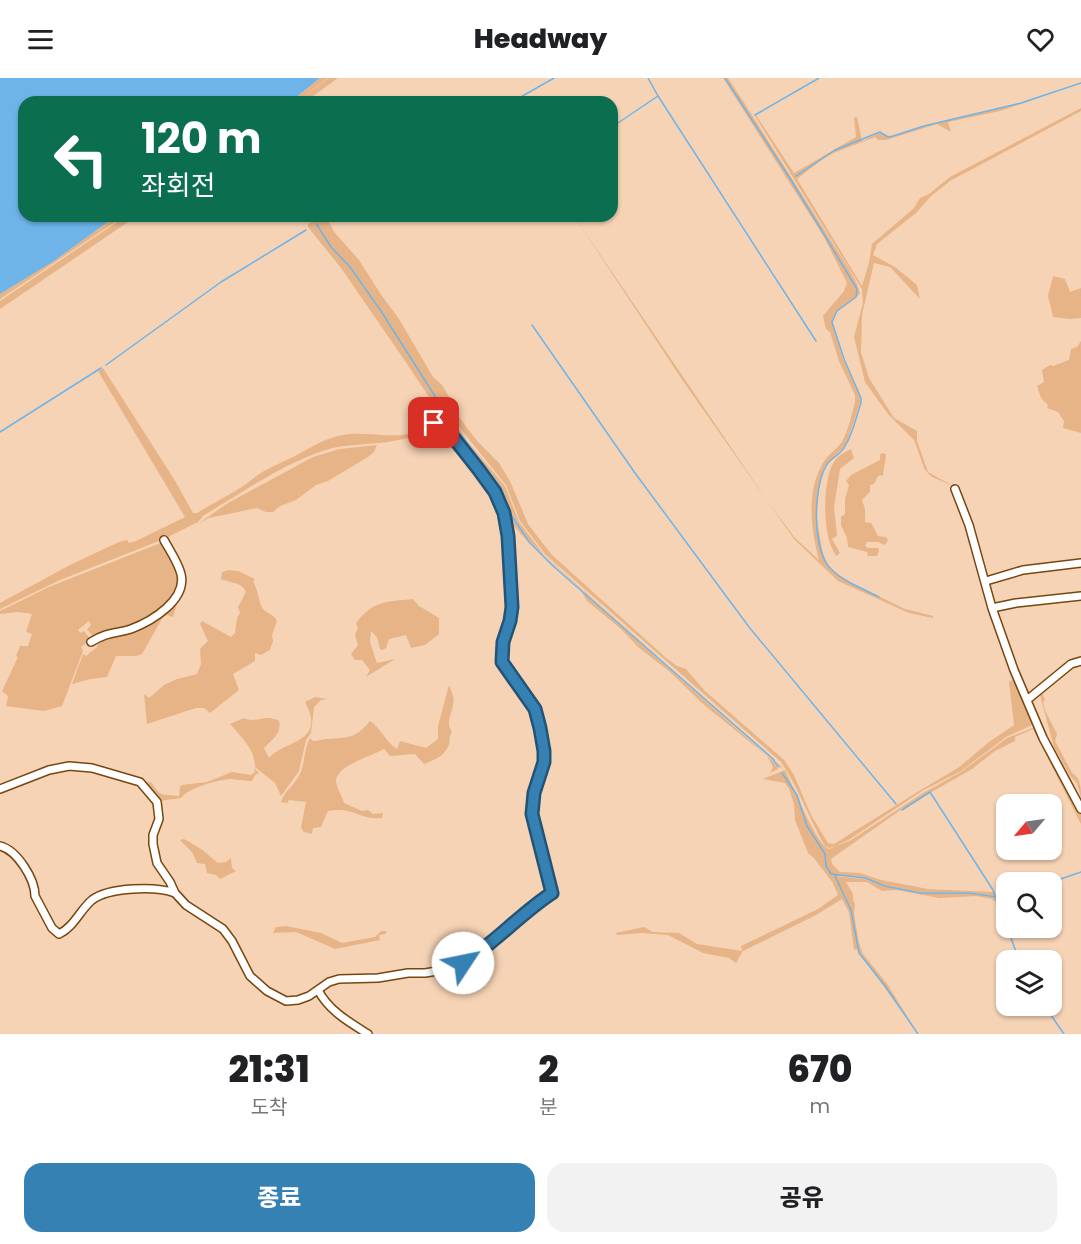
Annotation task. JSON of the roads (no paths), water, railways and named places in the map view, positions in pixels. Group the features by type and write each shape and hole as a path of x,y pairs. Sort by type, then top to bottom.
{"street":[{"path":"0,789 49,770 69,766 92,768 140,782 157,802 159,819 153,835 153,844 157,863 175,893 186,905 223,929 232,941 250,976 267,991 286,1001 298,1000 339,979 425,973 463,963 482,951 533,906 552,893 532,814 534,793 544,762 540,728 535,709 502,662 503,642 512,607 508,536 504,513 495,492 479,470 453,437 434,423"},
{"path":"955,489 969,525 992,608 1027,700 1047,747 1081,809"},
{"path":"91,642 104,634 121,632 141,624 158,614 174,600 182,583 181,572 164,540"},
{"path":"986,581 1023,570 1081,563"},
{"path":"992,608 1081,596"},
{"path":"1027,700 1071,664 1081,661"},
{"path":"0,846 9,849 27,872 35,890 35,896 52,928 59,934 92,900 100,896 133,888 166,890 175,893"},
{"path":"318,990 325,1001 350,1024 368,1034"}],"water":[{"path":"0,78 320,78 298,96 18,96 18,222 108,222 54,261 0,294"}],"waterway":[{"path":"522,96 554,78"},
{"path":"618,123 658,96 648,78"},
{"path":"725,78 791,180 857,289 856,297 837,311 832,322 861,403 848,441 841,452 828,463 822,476 816,519 820,548 831,569 879,597"},
{"path":"755,115 819,78"},
{"path":"796,176 835,150 880,132 888,137 893,136 924,126 1021,103 1081,83"},
{"path":"658,96 816,341"},
{"path":"317,225 331,247 350,267 381,311 450,420 501,488 511,514 529,542 552,565 773,759 778,767"},
{"path":"106,365 221,282 306,230"},
{"path":"532,325 635,473 749,627 896,804"},
{"path":"0,432 101,368"},
{"path":"782,773 797,795 807,826 825,854 826,866 831,874 865,878 885,886 921,893 970,893 996,897"},
{"path":"902,810 930,792 993,890 996,898"},
{"path":"1062,879 1081,872"},
{"path":"835,876 851,910 859,953 918,1034"},
{"path":"1011,938 1015,950"},
{"path":"1052,1016 1064,1034"}]}
